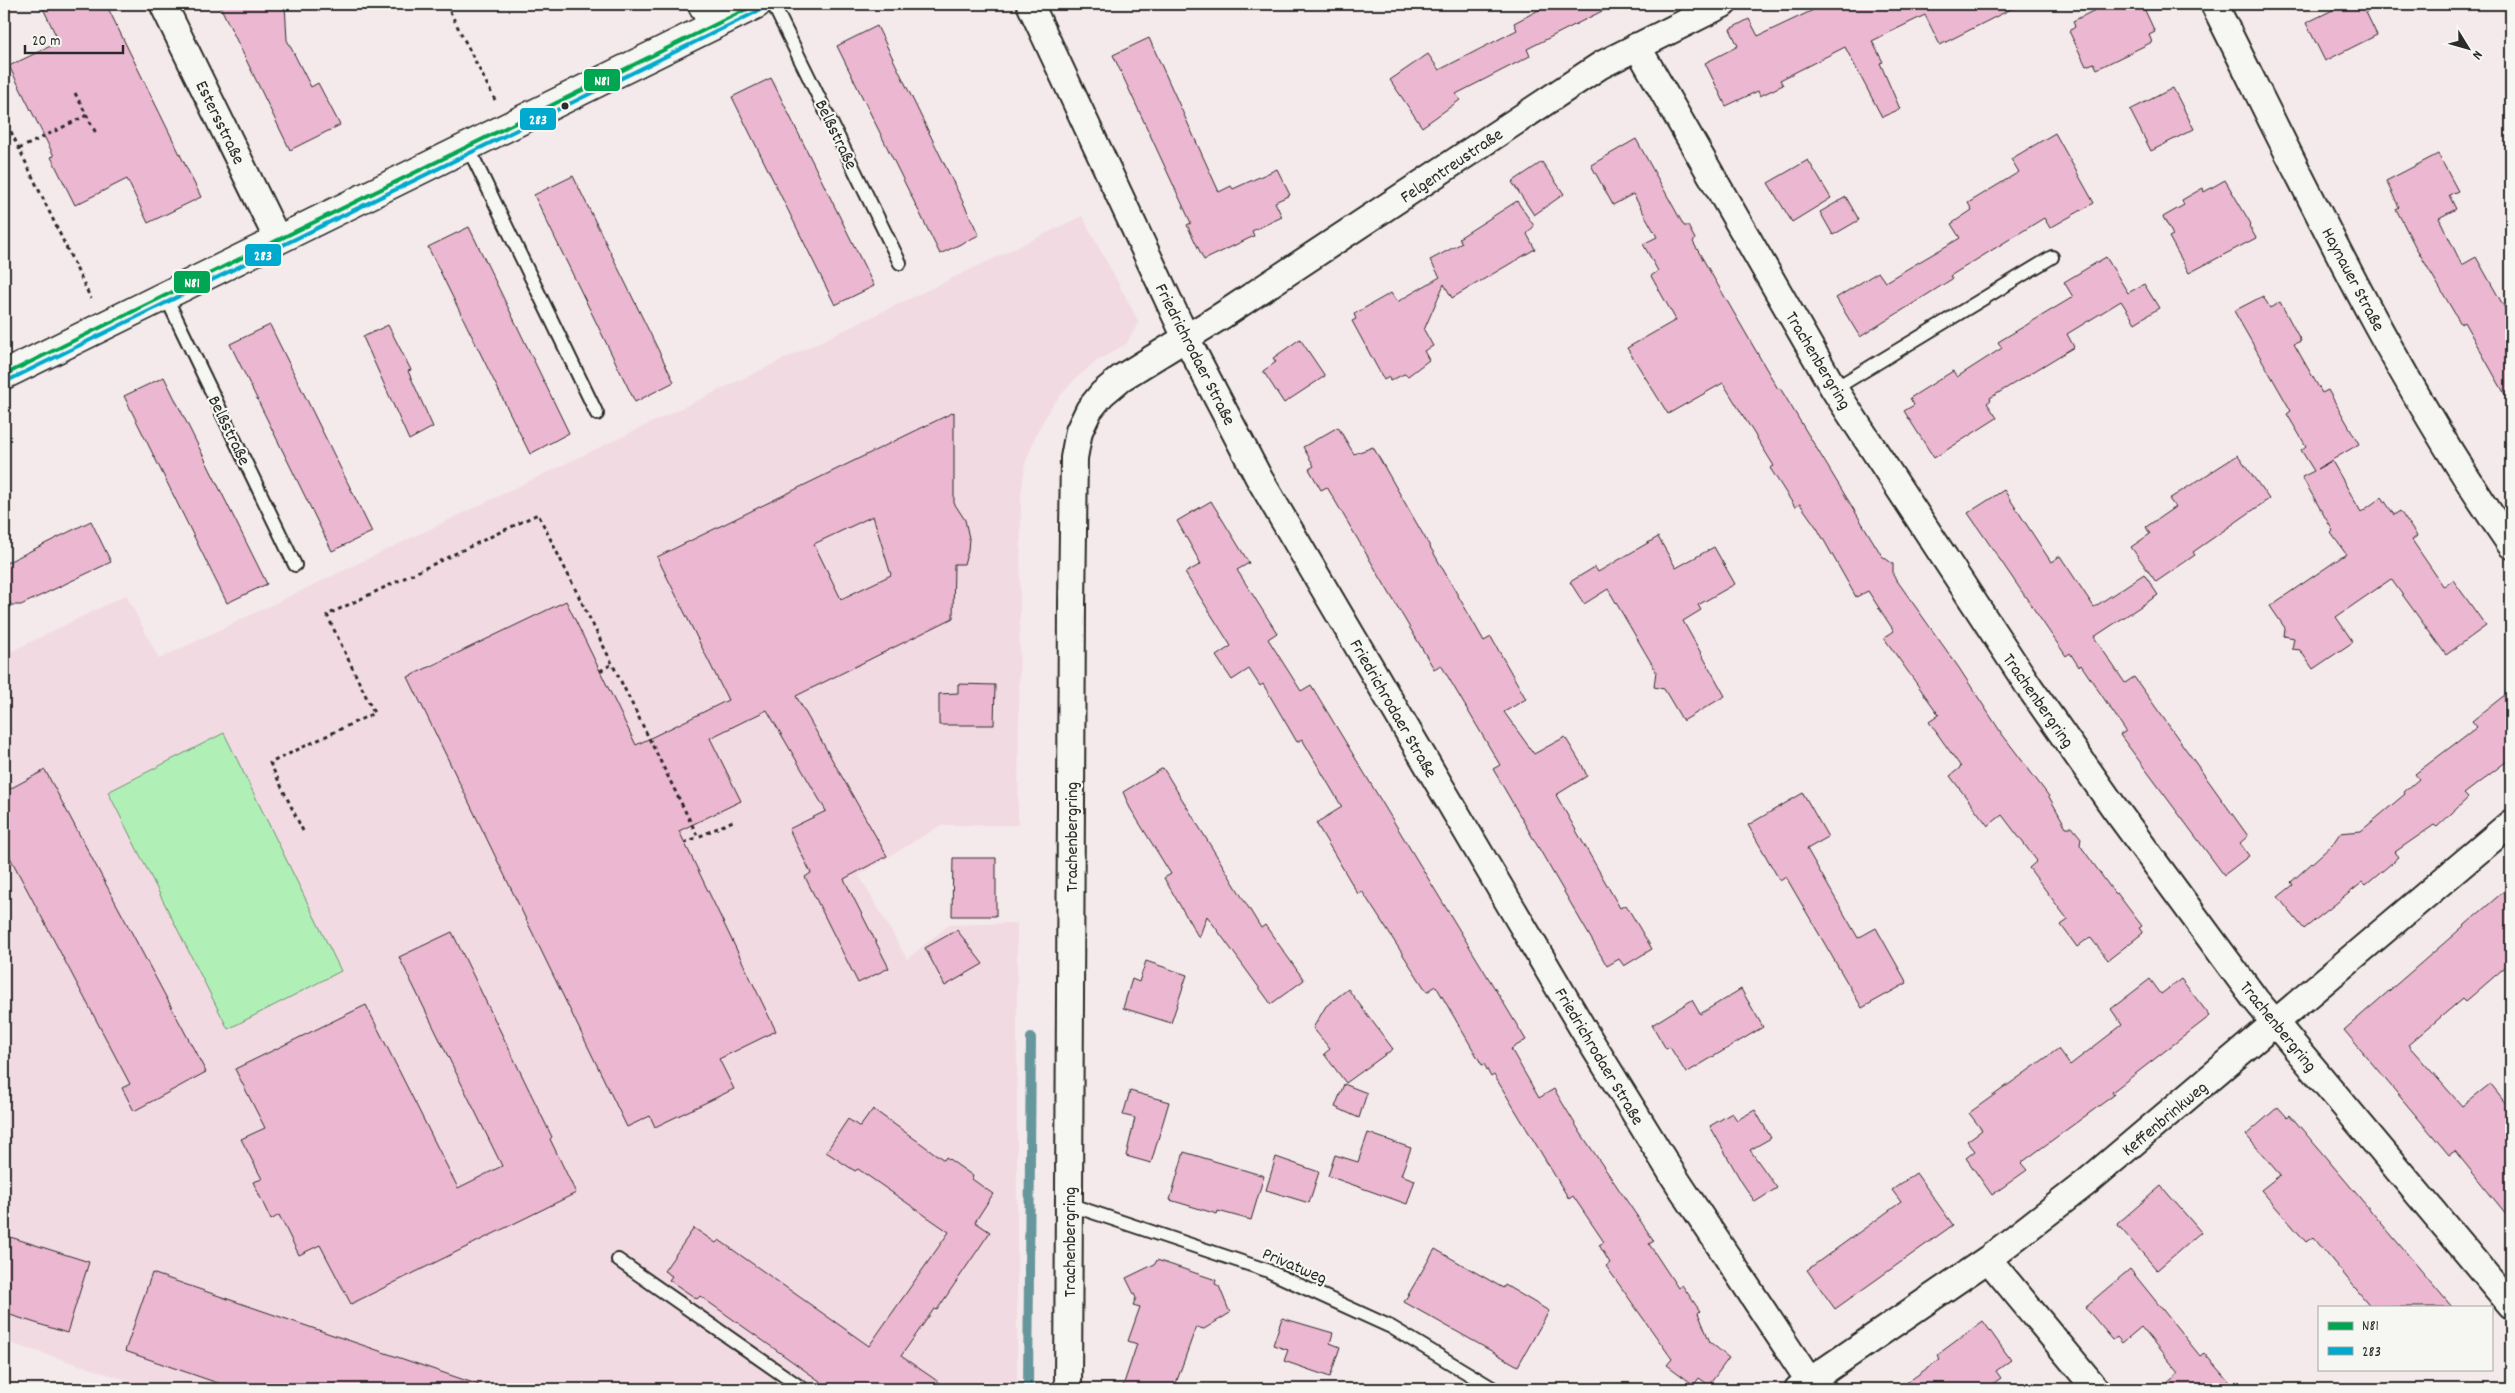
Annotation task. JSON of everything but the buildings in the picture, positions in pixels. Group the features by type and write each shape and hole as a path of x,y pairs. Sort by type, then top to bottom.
{"street":[{"name":"Estersstraße","path":"164,4 278,240"},
{"path":"4,375 468,147 707,15 757,4"},
{"name":"Friedrichrodaer Straße","path":"1030,4 1186,338 1259,478 1583,1029 1804,1386"},
{"name":"Felgentreustraße","path":"1186,338 1601,66 1637,46 1723,4"},
{"name":"Haynauer Straße","path":"2214,4 2366,305 2429,417 2511,545"},
{"name":"Trachenbergring","path":"1637,46 1834,389 2030,688 2121,817 2275,1023 2511,1304"},
{"name":"Trachenbergring","path":"1068,1389 1074,458 1079,431 1089,410 1102,394 1121,378 1186,338"},
{"name":"Keffenbrinkweg","path":"1804,1386 1988,1259 2138,1140 2511,823"},
{"path":"1988,1259 2096,1389"}],"lane":[{"name":"Belßstraße","path":"773,4 900,264"},
{"path":"468,147 597,414"},
{"path":"1834,389 2052,257"},
{"name":"Belßstraße","path":"165,295 295,565"},
{"name":"Privatweg","path":"1068,1204 1266,1270 1391,1328 1494,1389"},
{"path":"618,1260 803,1389"}],"path":[{"path":"446,4 496,100"},
{"path":"75,93 97,135"},
{"path":"19,148 87,115"},
{"path":"4,118 91,299"},
{"path":"303,831 270,763 374,713 327,615 538,514 698,837"},
{"path":"600,671 612,664"},
{"path":"684,843 735,820"}],"shaded area":[{"path":"1082,216 1139,322 1126,344 1097,361 1076,378 1053,404 1037,432 1025,464 1021,497 1018,825 941,825 859,875 907,959 949,925 1017,923 1017,1389 155,1389 4,1341 4,655 126,595 159,659"}],"green space":[{"path":"224,733 341,971 228,1029 108,792"}],"waterway":[{"path":"1028,1389 1031,1038"}],"transit line":[{"name":"N81","path":"4,375 757,4"},
{"name":"283","path":"7,381 760,10"}]}
